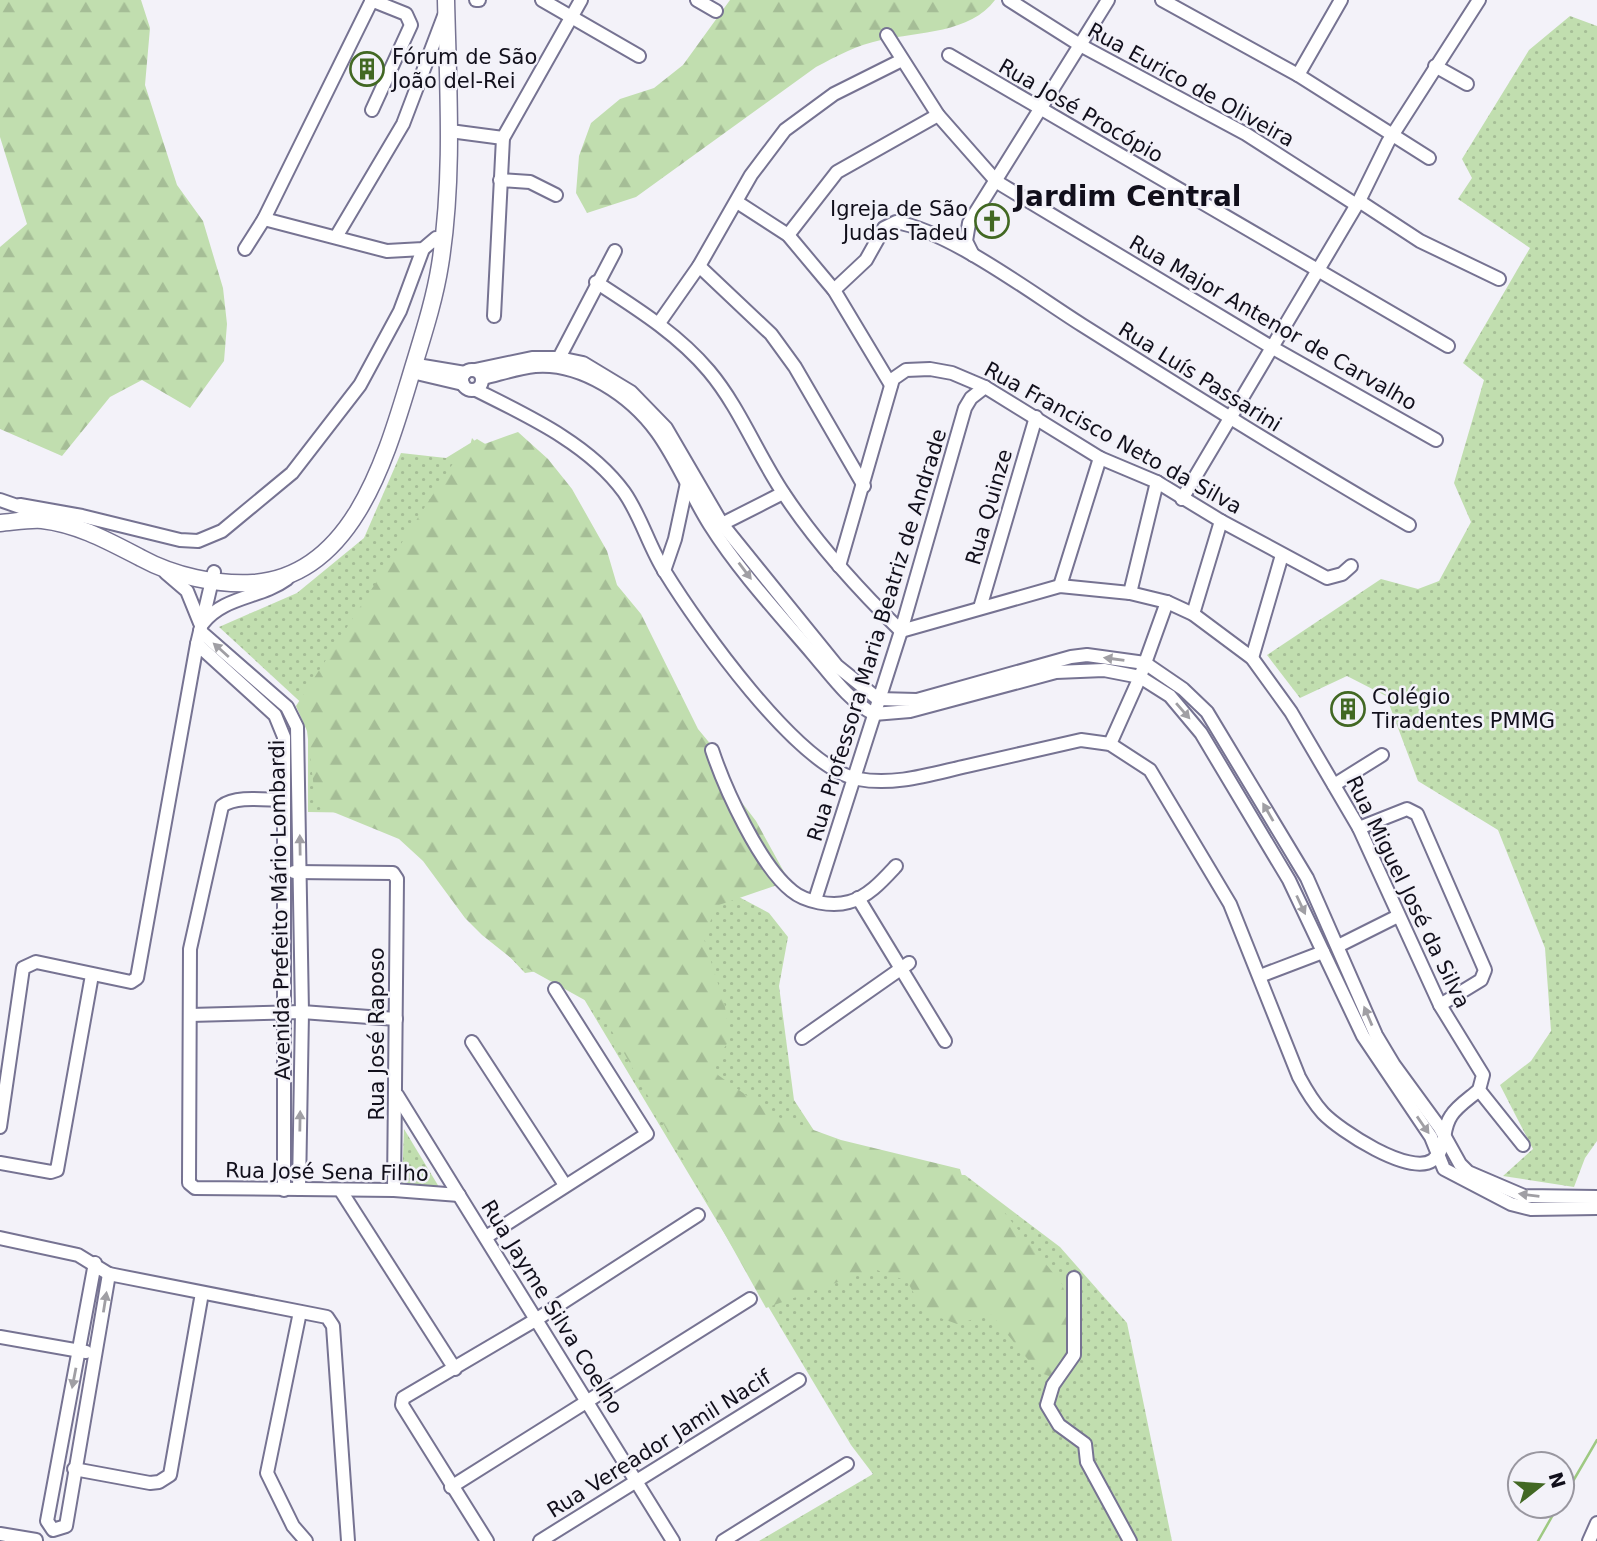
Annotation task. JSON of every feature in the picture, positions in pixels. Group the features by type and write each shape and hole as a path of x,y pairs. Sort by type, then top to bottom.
{"main road":[{"path":"0,523 41,520 81,529 135,554 213,577 254,583 292,575 335,542 369,491 392,437 413,368 442,249 450,131 446,4"},
{"path":"213,577 252,573 314,558"}],"street":[{"path":"245,249 264,219 372,0 406,14 411,25 372,110"},
{"path":"542,0 639,56"},
{"path":"494,316 503,138 581,0"},
{"path":"698,0 716,11"},
{"name":"Rua Eurico de Oliveira","path":"1009,0 1080,45 1246,134 1420,241 1499,279"},
{"path":"973,256 966,241 966,228 1108,0"},
{"path":"1162,0 1298,75 1429,158"},
{"path":"1298,75 1341,0"},
{"path":"1182,499 1357,203 1393,134 1479,0"},
{"path":"336,237 403,124 446,4"},
{"name":"Rua Major Antenor de Carvalho","path":"887,35 938,115 996,182 1273,348 1436,440"},
{"name":"Rua José Procópio","path":"949,55 1039,110 1448,346"},
{"path":"659,323 699,266 751,175 785,130 834,94 902,60"},
{"path":"1435,66 1467,84"},
{"path":"788,235 837,173 938,115"},
{"path":"450,131 503,138"},
{"path":"500,180 530,182 556,195"},
{"path":"737,202 788,235 834,290 891,385 839,566"},
{"path":"264,219 387,251 423,249"},
{"name":"Rua Luís Passarini","path":"834,290 866,260 884,228 896,222 913,226 973,256 1230,419 1409,525"},
{"path":"0,500 82,516 180,540 198,541 222,531 292,473 360,386 400,311 423,249 436,238 442,249"},
{"path":"559,358 596,282 615,251"},
{"path":"699,266 771,334 795,367 864,486"},
{"path":"596,282 659,323 709,370 750,431 783,493 856,587 901,631"},
{"path":"472,379 532,358 559,358 583,363 609,377 648,409 666,429 722,524 837,666 878,699 917,699 1087,655 1145,663 1195,699 1225,738 1307,878 1376,1035 1454,1157 1468,1172 1524,1196 1597,1197"},
{"path":"413,368 472,379 536,366 562,367 585,375 613,391 656,431 711,526 767,600 849,695 874,714 910,711 1056,672 1104,670 1140,677 1170,696 1201,733 1289,880 1363,1036 1431,1136 1444,1169 1511,1204 1531,1209 1597,1208"},
{"name":"Rua Francisco Neto da Silva","path":"891,385 899,374 916,368 953,373 985,387 1100,458 1157,482 1182,499 1327,578 1342,574 1351,566"},
{"path":"472,379 585,453 624,492 664,571 718,649 767,709 812,753 855,779 899,780 924,776 1081,740 1110,744 1150,771 1230,904 1299,1077 1324,1114 1357,1139 1402,1161 1425,1164 1438,1154 1446,1141 1451,1116 1479,1090"},
{"name":"Rua Professora Maria Beatriz de Andrade","path":"815,901 901,631 965,408 985,387"},
{"name":"Rua Quinze","path":"980,608 1036,417"},
{"path":"1060,586 1100,458"},
{"path":"1130,593 1157,482"},
{"path":"664,571 675,539 687,484"},
{"path":"722,524 783,493"},
{"path":"20,505 41,520"},
{"path":"1193,614 1221,521"},
{"path":"135,554 169,575 187,591 223,605"},
{"path":"1252,658 1282,555"},
{"path":"199,634 223,605 271,588 292,575"},
{"path":"0,1127 23,968 36,962 131,982 137,978 199,634 213,577"},
{"name":"Rua Miguel José da Silva","path":"901,631 1060,586 1130,593 1167,602 1193,614 1252,658 1291,712 1359,828 1440,1006 1483,1075 1479,1090 1523,1145"},
{"path":"187,591 196,606 199,634 287,707 275,715"},
{"path":"1110,744 1140,677 1167,602"},
{"name":"Avenida Prefeito Mário Lombardi","path":"199,634 275,715 282,725 284,737 284,1189"},
{"name":"Avenida Prefeito Mário Lombardi","path":"287,707 297,727 301,872 299,1189"},
{"path":"712,750 734,804 758,847 790,890 803,898 835,904 858,898 880,883 896,866"},
{"path":"1334,785 1382,755"},
{"path":"284,800 248,800 222,806 190,949 190,1014 302,1012 396,1019"},
{"path":"1359,828 1407,809 1417,814 1485,970 1481,980 1440,1006"},
{"path":"284,874 301,872"},
{"name":"Rua José Raposo","path":"301,872 393,873 397,879 394,1190"},
{"path":"858,898 905,966 945,1041"},
{"path":"1338,946 1398,916"},
{"path":"1260,975 1323,951"},
{"path":"802,1038 905,966"},
{"path":"0,1163 51,1172 57,1170 92,975"},
{"path":"486,1237 647,1134 555,989"},
{"name":"Rua José Sena Filho","path":"190,1014 189,1183 195,1188 394,1190 459,1195"},
{"path":"472,1042 565,1185"},
{"name":"Rua Jayme Silva Coelho","path":"397,1096 673,1541"},
{"path":"341,1191 455,1369"},
{"path":"487,1541 402,1405 406,1395 537,1320 698,1215"},
{"path":"0,1238 78,1255 109,1274 327,1317 333,1326 348,1541"},
{"path":"95,1263 47,1521 53,1530 66,1526 109,1274"},
{"path":"1074,1278 1074,1355 1053,1385 1046,1405 1059,1425 1085,1444 1087,1462 1130,1541"},
{"path":"74,1469 149,1483 159,1482 170,1475 202,1293"},
{"path":"451,1487 750,1299"},
{"path":"300,1312 267,1473 293,1526 306,1541"},
{"path":"0,1336 97,1354"},
{"name":"Rua Vereador Jamil Nacif","path":"540,1541 799,1380"},
{"path":"723,1541 848,1464"},
{"path":"1589,1541 1597,1523"},
{"path":"0,1534 36,1540"}],"green space":[{"path":"0,0 141,0 150,28 145,85 177,185 203,221 223,288 227,324 224,361 190,408 142,380 110,397 62,456 0,429 0,247 27,224 0,137"},
{"path":"730,0 995,0 985,11 958,25 872,42 816,67 636,197 587,213 576,193 579,156 591,123 620,99 654,88 683,65"},
{"path":"1570,16 1597,26 1597,1141 1585,1158 1574,1187 1503,1176 1533,1149 1500,1085 1531,1061 1551,1031 1545,948 1498,830 1418,781 1386,696 1347,676 1300,698 1267,655 1381,579 1418,589 1439,581 1471,522 1454,483 1484,380 1463,363 1530,248 1458,199 1472,178 1462,159 1529,50"},
{"path":"518,432 548,459 572,489 607,551 617,585 641,614 698,729 722,758 733,791 756,821 789,881 716,906 704,939 725,1006 729,1041 711,1067 775,1116 841,1140 960,1169 962,1176 991,1196 1062,1284 1083,1351 1071,1384 1038,1372 991,1314 957,1324 924,1312 907,1281 874,1269 766,1308 599,1008 516,962 482,935 465,918 423,861 399,839 321,807 315,797 307,731 296,706 463,448 470,446 472,438 479,446"},
{"path":"477,439 492,448 720,887 769,913 788,937 779,986 794,1100 841,1172 965,1175 1060,1247 1127,1323 1172,1541 759,1541 873,1474 851,1445 584,999 558,968 525,973 473,918 423,857 371,813 308,812 308,709 219,627 297,593 364,538 401,453 446,458"},
{"path":"404,1129 439,1187 402,1184"}],"waterway":[{"path":"1576,1476 1597,1440"},
{"path":"1538,1541 1550,1520"}],"place":[{"name":"Fórum de São João del-Rei","path":"367,69"},
{"name":"Igreja de São Judas Tadeu","path":"992,221"},
{"name":"Colégio Tiradentes PMMG","path":"1348,709"}],"district":[{"name":"Jardim Central","path":"1128,196"}]}
